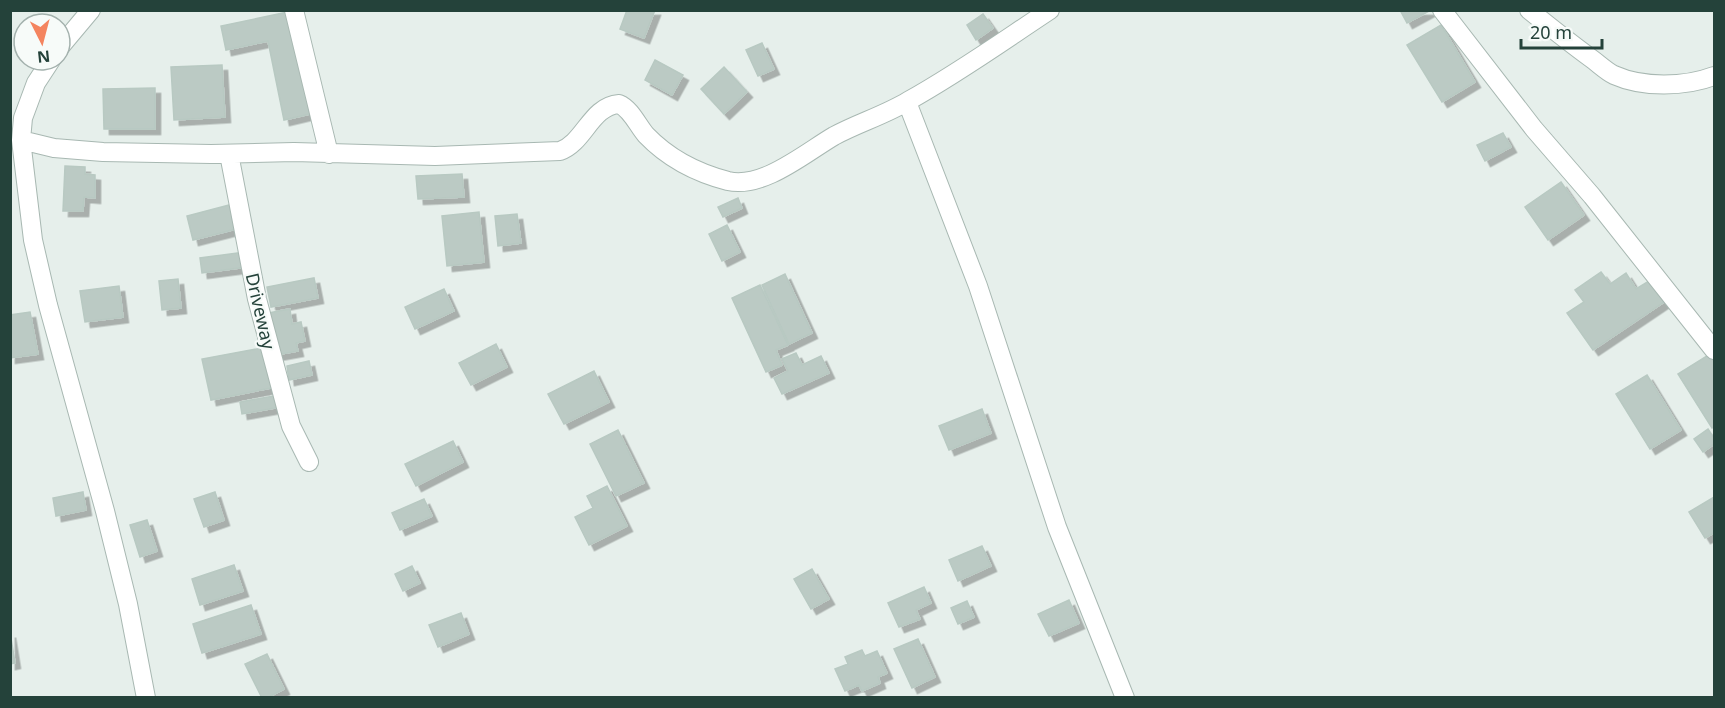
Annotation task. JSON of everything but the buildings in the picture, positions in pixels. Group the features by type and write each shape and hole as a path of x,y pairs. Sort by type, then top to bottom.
{"street":[{"path":"72,33 91,10"},
{"path":"294,10 329,154"},
{"path":"21,140 54,148 103,153 294,152 435,156 560,151 574,143 600,113 620,104 625,107 646,135 671,157 729,181 746,182 761,178 836,135 907,102 1050,10"},
{"path":"1442,10 1534,129 1592,196 1714,350"},
{"path":"1529,10 1614,75 1643,83 1673,84 1714,76"},
{"path":"43,72 36,83 23,118 21,140 33,240 48,305 123,584 146,698"},
{"path":"907,102 978,286 1057,527 1125,698"},
{"name":"Driveway","path":"229,154 256,299 291,426 309,462"}]}
